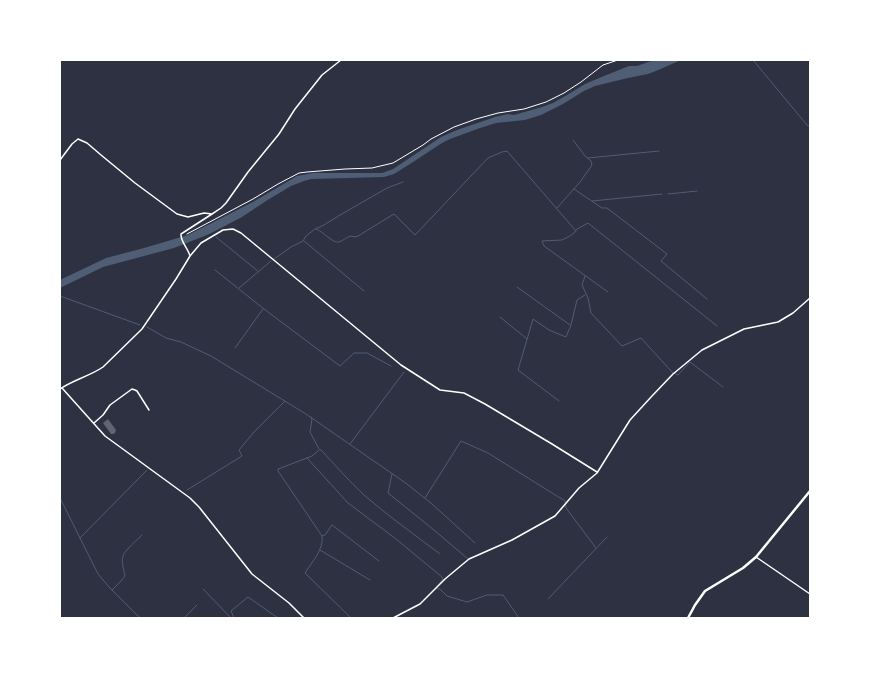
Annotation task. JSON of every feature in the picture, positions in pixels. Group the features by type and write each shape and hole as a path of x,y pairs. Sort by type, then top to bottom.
{"main road":[{"path":"688,618 705,591 742,568 756,557 810,491"}],"street":[{"path":"190,256 189,251 181,237 182,233 212,214 226,203 322,75 340,60"},
{"path":"60,160 72,144 78,139 87,143 135,183 177,214 188,217 206,213 212,214"},
{"path":"304,618 289,603 252,574 204,513 190,498 105,436 61,388 103,367 139,331 176,279 190,256 201,243 223,230 233,229 240,232 401,365 417,376 440,390 464,393 552,444 597,473"},
{"path":"393,618 420,604 445,579 469,559 512,540 555,516 579,488 597,473 630,420 647,400 673,374 702,350 744,329 778,322 793,313 810,298"},
{"path":"94,423 103,415 110,405 132,389 137,391 149,410"},
{"path":"756,557 810,594"}],"path":[{"path":"181,237 299,173 372,168 393,163 454,127 498,112 524,109 546,102 564,93 604,65 618,60"}],"water":[{"path":"654,60 681,60 648,74 595,86 541,115 525,120 496,123 450,139 394,174 384,177 311,179 304,181 291,186 242,217 207,235 174,248 103,267 60,288 60,280 106,258 188,235 253,202 297,176 313,173 382,173 393,169 441,137 457,130 495,117 508,114 514,115 542,107 553,103 585,84 599,78 629,66 637,66"}],"building":[{"path":"108,419 116,430 113,434 111,434 103,423"}],"waterway":[{"path":"753,60 810,127"},
{"path":"557,208 580,182 592,165 591,161 585,156 573,140"},
{"path":"316,229 334,241 339,242 351,236 358,236 394,214 415,235 488,158 507,151 576,231"},
{"path":"588,158 659,151"},
{"path":"274,259 291,247 303,241 306,236 315,229 387,188 403,182"},
{"path":"574,189 602,208 607,208 667,254 661,261 707,299"},
{"path":"668,194 697,191"},
{"path":"592,201 662,194"},
{"path":"608,292 544,246 542,241 562,240 588,223 717,326"},
{"path":"216,237 259,272"},
{"path":"304,241 364,291"},
{"path":"239,288 271,261"},
{"path":"215,270 340,366 354,353 367,353 391,366"},
{"path":"585,276 582,285 588,298 591,313 622,346 641,338 672,372 678,375 690,362 723,387"},
{"path":"517,287 570,325"},
{"path":"559,401 518,370 533,319 549,330 566,337 571,325 577,300 585,295"},
{"path":"60,296 140,325"},
{"path":"235,348 263,309"},
{"path":"500,317 527,339"},
{"path":"147,327 166,338 181,342 211,356 306,414 407,484 432,504 475,543"},
{"path":"350,444 404,372"},
{"path":"187,490 242,456 239,450 254,432 285,401"},
{"path":"311,417 310,432 319,449"},
{"path":"425,498 461,441 488,453 565,501 566,508 596,548"},
{"path":"319,450 312,456 278,469 278,471 322,536 319,551 305,573 351,618"},
{"path":"320,450 364,495 440,554"},
{"path":"307,458 348,503 396,539 442,577 443,579 438,585"},
{"path":"80,538 147,470"},
{"path":"392,474 388,493 468,559"},
{"path":"60,498 98,574 109,587 141,618"},
{"path":"322,536 325,535 332,525 379,561"},
{"path":"112,590 125,576 122,561 124,554 142,535"},
{"path":"548,599 607,537"},
{"path":"320,550 370,580"},
{"path":"437,588 447,596 467,602 487,595 503,595 519,618"},
{"path":"203,589 231,618"},
{"path":"234,618 231,611 248,597 278,618"},
{"path":"184,618 197,605"}]}
